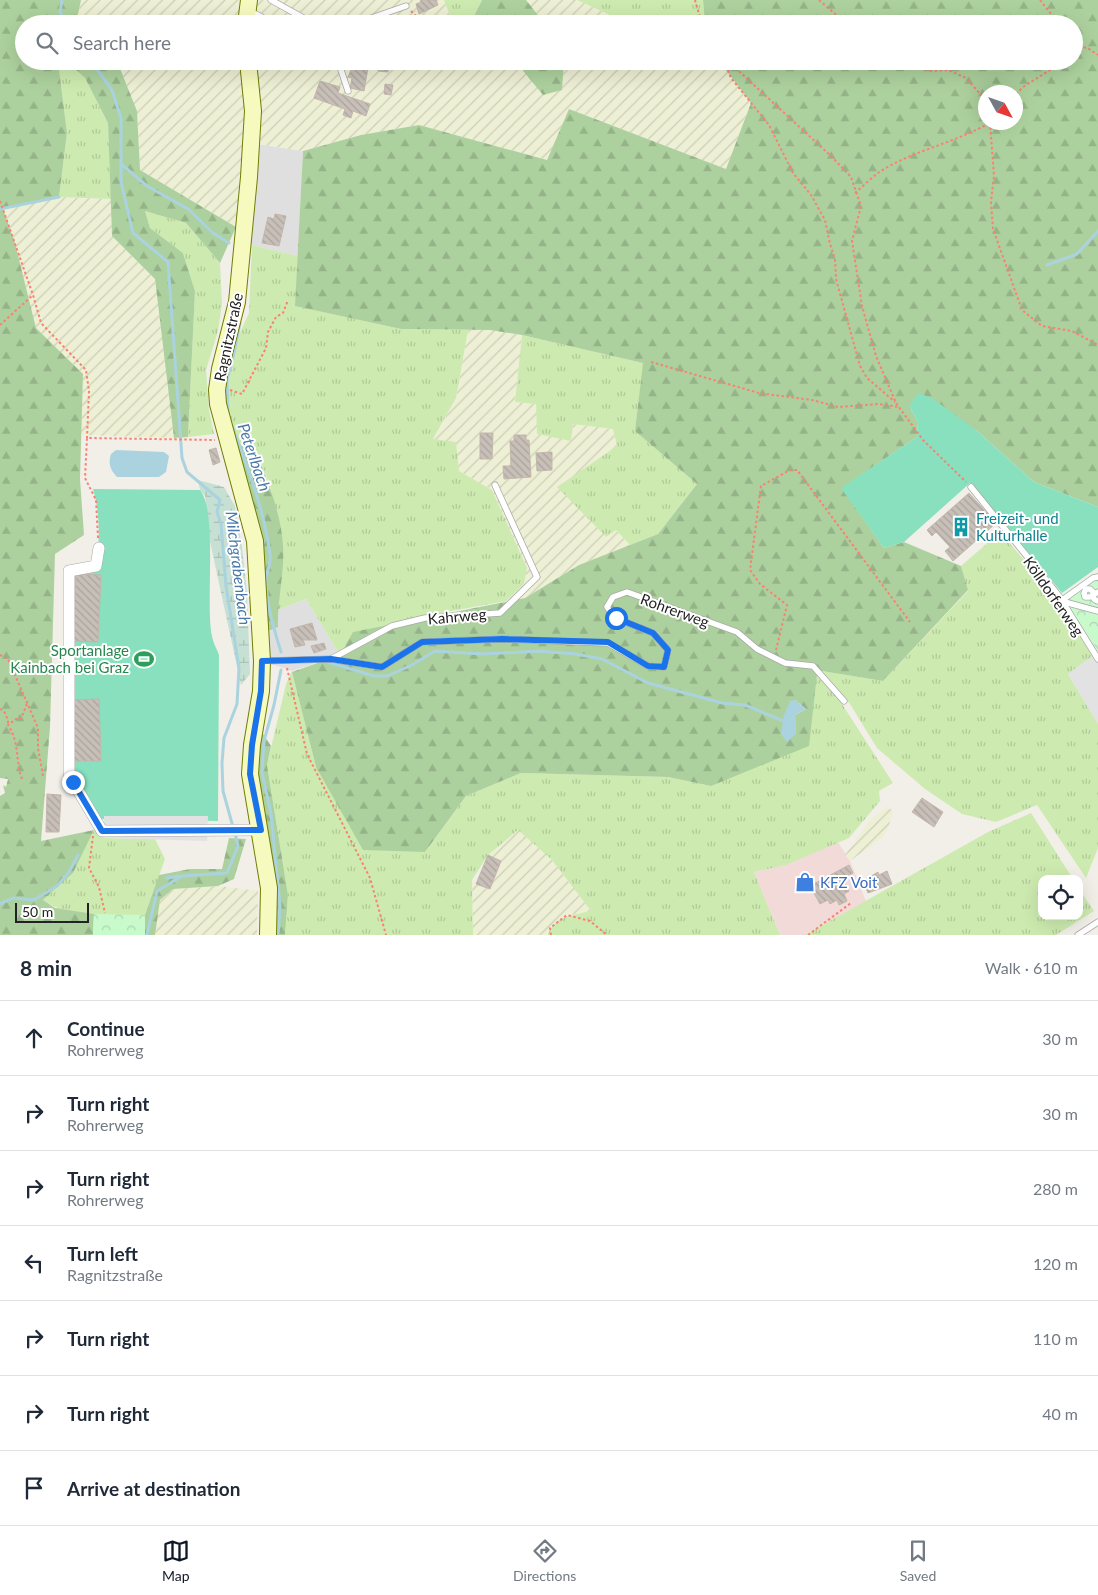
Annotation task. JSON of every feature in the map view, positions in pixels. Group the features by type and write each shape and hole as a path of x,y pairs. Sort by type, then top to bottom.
{"main road":[{"name":"Ragnitzstraße","path":"249,70 253,111 244,232 237,302 217,390 218,404 255,541 262,661 261,691 252,745 250,774 261,830 269,888 268,935"}],"street":[{"path":"99,548 96,566 69,571 69,775 102,831 261,830"}],"lane":[{"path":"271,0 298,15"},
{"path":"380,15 406,6"},
{"path":"341,70 348,92"},
{"name":"Kahrweg","path":"331,659 392,626 425,618 500,613 537,577 495,485"},
{"name":"Kölldorferweg","path":"971,487 1061,601 1098,659"},
{"path":"1061,601 1093,578 1098,577"},
{"name":"Rohrerweg","path":"262,661 331,659 382,667 422,642 502,639 608,642 648,666 664,667 668,650 653,633 616,618 608,607 613,597 627,592 737,632 757,649 785,663 813,666 844,701"},
{"path":"1096,594 1095,600 1098,601"},
{"path":"1061,601 1098,611"},
{"path":"1092,650 1098,644"},
{"path":"1078,935 1098,922"}],"path":[{"path":"695,0 699,15"},
{"path":"819,0 836,15"},
{"path":"1040,0 1052,15"},
{"path":"406,6 415,15"},
{"path":"1083,47 1098,55"},
{"path":"728,70 731,78 769,125 793,173 811,194 825,220 835,259 836,279 860,366 867,378 896,403 923,440 971,487"},
{"path":"738,70 832,156 851,177 854,194 861,206 852,241 862,306 876,356 896,403"},
{"path":"928,70 948,70 966,78 978,91"},
{"path":"1023,86 1049,70"},
{"path":"854,194 879,173 978,129"},
{"path":"991,130 994,176 991,202 994,229 1022,310 1042,326 1072,331 1098,345"},
{"path":"0,201 1,209 33,295 41,323 66,352 86,370 89,392 85,478 96,500 99,548"},
{"path":"0,325 33,295"},
{"path":"229,390 242,394 266,348 268,332 276,317 283,313 288,300"},
{"path":"651,362 759,394 805,399 838,407 879,404 899,407"},
{"path":"87,438 228,441"},
{"path":"774,657 787,605 760,584 750,570 761,486 790,470 797,470 910,622"},
{"path":"0,655 8,659 28,701 38,728 38,748 43,776"},
{"path":"285,660 307,754 370,878 386,935"},
{"path":"8,725 16,719 21,719 28,701"},
{"path":"0,709 4,711 8,725 15,735 19,754 17,766 22,779"},
{"path":"100,828 94,828 89,868 99,887 105,913"},
{"path":"808,935 851,903"},
{"path":"551,935 550,928 566,915 590,921 607,935"}],"shaded area":[{"path":"245,142 303,151 298,256 252,245 236,227"},
{"path":"306,599 340,655 292,671 262,661 268,631 278,627 277,610"},
{"path":"1095,654 1098,659 1098,724 1068,674"},
{"path":"104,816 208,816 207,841 104,838"},
{"path":"838,842 850,861 866,901 805,935 780,935 754,872 786,865"}],"green space":[{"path":"0,0 81,0 78,15 15,15 15,70 59,70 67,133 59,197 3,209 15,243 36,328 83,374 80,479 84,535 55,554 50,727 41,841 94,830 73,873 43,900 55,908 94,914 93,935 0,935 0,796 5,793 3,785 6,787 8,779 0,778"},
{"path":"81,0 444,0 450,15 78,15"},
{"path":"444,0 482,0 474,15 450,15"},
{"path":"482,0 526,0 538,15 474,15"},
{"path":"526,0 577,0 610,15 538,15"},
{"path":"577,0 703,0 704,15 610,15"},
{"path":"703,0 1098,0 1098,507 1034,482 976,430 909,406 918,422 917,437 842,488 884,548 904,542 961,566 968,590 883,681 822,671 817,675 809,746 711,786 668,777 521,773 466,796 425,852 363,850 316,767 292,672 340,655 353,632 525,598 579,565 658,534 697,484 635,431 643,363 522,335 490,330 401,329 295,306 303,151 361,135 419,125 547,160 569,109 726,169 751,103 726,70 1083,70 1083,15 704,15","holes":["795,700 806,709 795,715 796,734 781,734"]},
{"path":"59,70 76,70 85,78 108,123 111,199 59,197 67,133"},
{"path":"76,70 121,70 137,111 140,170 236,227 220,263 186,223 145,211 150,228 183,253 195,291 188,437 174,438 155,279 112,236 108,123 85,78"},
{"path":"121,70 525,70 562,90 563,70 726,70 751,103 726,169 569,109 547,160 419,125 361,135 303,151 245,142 236,227 140,170 137,112"},
{"path":"522,70 563,70 562,90 543,95"},
{"path":"59,197 111,199 112,236 155,279 174,438 81,435 83,374 36,328 15,243 3,209"},
{"path":"145,211 186,223 220,263 222,304 218,331 206,370 209,410 214,434 188,437 195,291 183,253 150,228"},
{"path":"252,245 298,256 296,306 401,329 468,330 456,398 433,439 456,442 459,471 492,490 527,568 524,584 506,601 430,615 340,655 306,599 277,610 283,546 270,485 252,442 236,448 222,390 226,363 249,313"},
{"path":"468,330 490,330 522,335 515,402 537,404 571,441 573,424 613,429 617,446 606,536 616,530 630,545 579,565 525,598 506,601 524,584 527,568 492,490 459,471 433,440 456,398"},
{"path":"522,335 644,363 635,431 697,484 658,534 630,545 616,530 606,537 557,487 617,446 613,429 573,424 571,441 537,434 536,404 515,402"},
{"path":"918,393 932,398 976,430 1034,482 1098,507 1098,567 1062,593 970,483 904,542 884,548 841,488 917,437 918,422 909,406"},
{"path":"252,442 276,506 282,532 283,565 278,627 268,631 236,448"},
{"path":"198,480 224,487 235,506 247,592 250,674 241,685 209,537 205,496 200,490"},
{"name":"Sportanlage Kainbach bei Graz","path":"93,489 200,490 205,501 210,538 210,622 213,639 219,655 218,821 100,819 73,782 69,571 96,566 99,527"},
{"path":"1000,532 1056,597 1093,656 1068,674 1098,724 1098,848 1086,878 1037,805 996,822 962,814 925,789 877,748 850,704 822,671 883,681 968,591 961,566"},
{"path":"1098,572 1098,651 1072,613 1063,594"},
{"path":"292,671 316,767 425,852 466,796 521,773 668,777 711,786 813,705 817,675 840,701 893,783 879,791 880,801 849,838 786,865 754,872 780,935 548,935 555,923 560,920 591,911 552,860 518,830 488,855 472,880 473,935 285,935 288,895 267,765 286,684"},
{"path":"261,731 271,746 267,765 288,895 285,935 274,935 258,777"},
{"path":"887,806 893,811 888,829 882,838 850,861 845,855 869,821"},
{"path":"1031,813 1070,875 1038,875 1038,920 1080,920 1056,935 805,935 988,832"},
{"path":"94,830 104,831 104,838 155,839 165,859 145,915 106,916 79,914 66,911 43,900 73,873"},
{"path":"519,830 552,860 592,912 567,915 550,928 548,935 473,935 472,880 490,889 501,861 488,855"},
{"path":"229,838 246,839 234,879 218,886 173,889 160,900 155,935 145,935 145,915 159,875 190,869 222,869"},
{"path":"218,886 258,891 257,935 155,935 160,900 173,889"},
{"path":"1083,895 1094,911 1083,918"},
{"path":"94,914 145,915 145,935 93,935"}],"water":[{"path":"116,450 164,452 169,456 166,472 159,477 117,477 111,469 110,463 111,454"},
{"path":"795,700 806,709 795,715 796,734 787,742 781,734 784,715 790,701"}],"building":[{"path":"420,0 436,0 438,5 419,14 416,4 421,2"},
{"path":"351,70 368,70 364,91 350,88 352,78 348,77"},
{"path":"320,81 340,87 338,93 370,104 366,116 353,111 351,118 343,115 345,109 314,98"},
{"path":"385,84 393,85 391,95 384,94"},
{"path":"275,214 286,216 279,246 262,243 268,217 274,219"},
{"path":"480,433 493,433 492,459 480,459"},
{"path":"514,435 526,435 526,440 529,440 531,477 504,479 503,466 511,466 510,441 514,441"},
{"path":"216,448 220,462 213,465 209,450"},
{"path":"552,452 552,470 537,471 536,453"},
{"name":"Freizeit- und Kulturhalle","path":"969,493 996,523 953,561 945,551 950,547 936,532 932,536 927,530"},
{"path":"76,574 101,575 98,642 73,641"},
{"path":"312,623 317,640 303,640 305,645 295,647 290,629"},
{"path":"324,643 326,649 314,653 311,646"},
{"path":"99,699 101,761 73,761 71,700"},
{"path":"47,794 61,795 59,832 46,832"},
{"path":"922,798 943,812 934,827 912,812"},
{"path":"488,855 501,861 490,889 476,884"},
{"path":"849,865 853,873 840,881 841,883 844,881 849,891 844,894 847,901 839,905 837,900 830,904 828,900 820,904 810,886"},
{"path":"887,871 892,884 868,893 863,881 878,872 879,875"}],"waterway":[{"name":"Milchgrabenbach","path":"62,0 60,12 62,15"},
{"name":"Milchgrabenbach","path":"98,70 112,90 121,118 121,182 133,233 168,262 182,458 187,472 220,500 217,512 221,524 226,586 239,668 237,704 224,738 222,763 223,791 233,827"},
{"name":"Peterlbach","path":"121,164 147,186 188,209 213,233 229,243"},
{"path":"0,209 59,197"},
{"path":"1047,265 1077,254 1098,231"},
{"name":"Peterlbach","path":"228,415 227,379 240,323"},
{"name":"Peterlbach","path":"232,426 264,521 270,557 266,580 267,598 281,652"},
{"path":"324,661 374,676 387,676 412,665 435,651 483,654 539,651 576,654 602,659 648,683 722,703 745,705 786,722"},
{"name":"Peterlbach","path":"278,935 280,906 271,813 262,773 264,741 281,670"},
{"name":"Milchgrabenbach","path":"147,935 157,891 182,876 227,873 238,846 235,833"},
{"path":"0,904 13,898 34,900 57,886 69,872 78,855"},
{"name":"Milchgrabenbach","path":"167,878 179,876"}],"place":[{"name":"Freizeit- und Kulturhalle","path":"961,527"},
{"name":"Sportanlage Kainbach bei Graz","path":"144,659"},
{"name":"KFZ Voit","path":"805,882"}],"route":[{"path":"73,782 102,831 261,830 250,774 252,745 261,691 262,661 331,659 382,667 422,642 502,639 608,642 648,666 664,667 668,650 653,633 616,618"}]}
